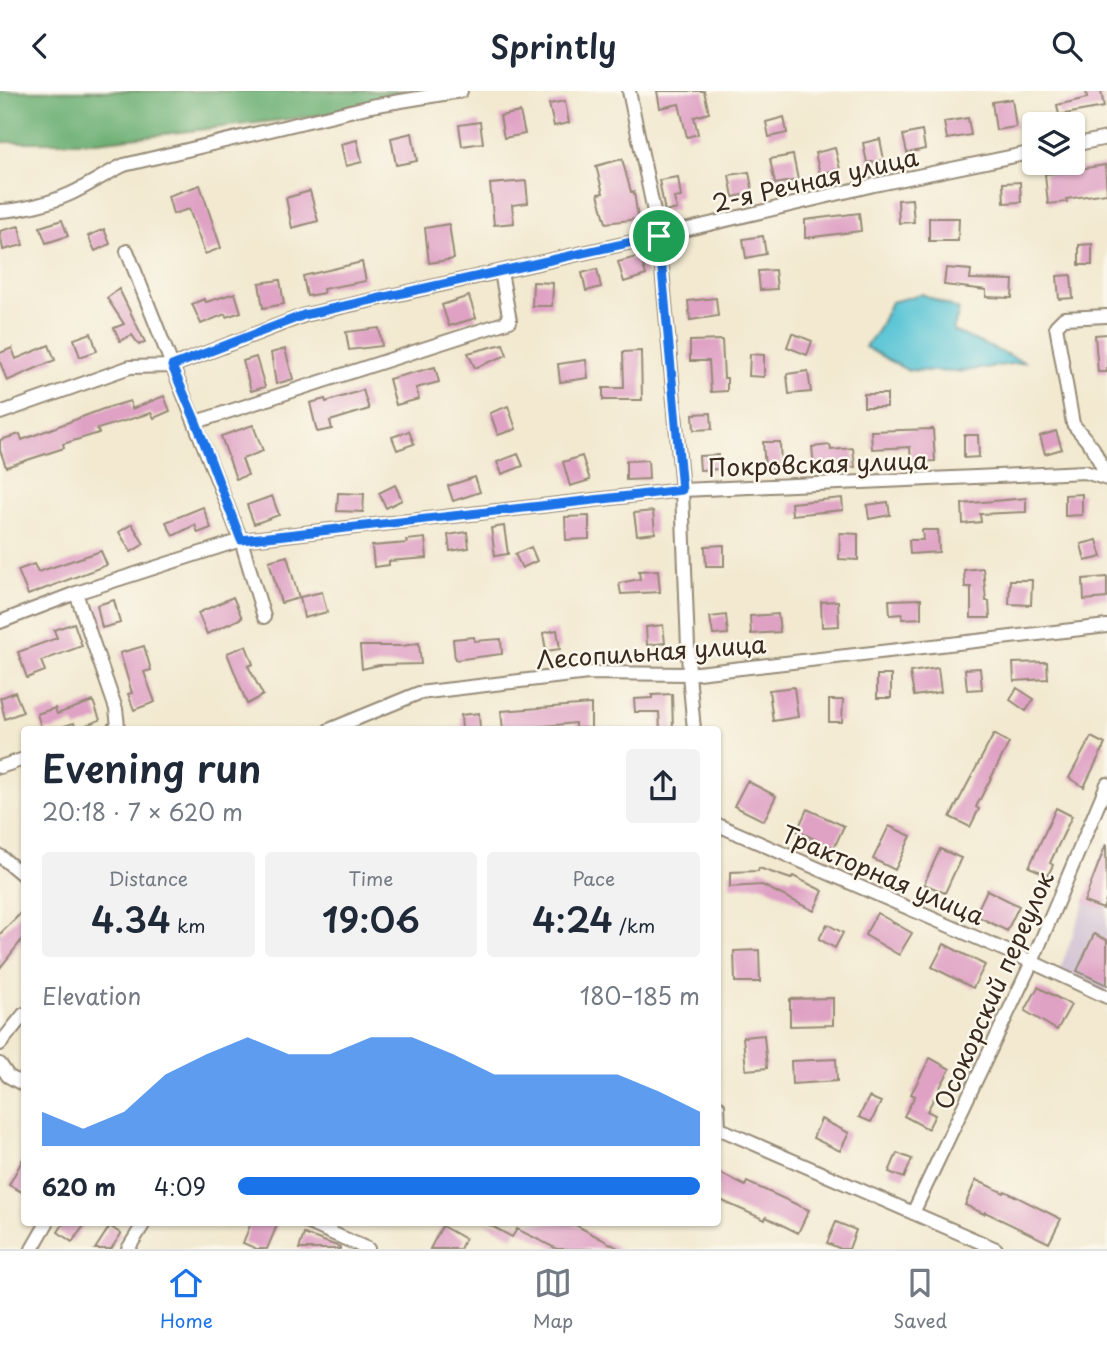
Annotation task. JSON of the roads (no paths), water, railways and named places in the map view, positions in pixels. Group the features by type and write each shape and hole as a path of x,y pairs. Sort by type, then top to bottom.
{"street":[{"path":"0,211 14,210 70,194 97,177 124,165 371,106 461,91"},
{"path":"629,91 659,236 682,490 694,726"},
{"path":"1085,143 1107,138"},
{"name":"2-я Речная улица","path":"0,413 130,367 172,366 304,315 874,185 1022,154"},
{"path":"127,251 241,540 264,617"},
{"path":"196,422 510,321 501,272"},
{"path":"1107,316 1064,318 1056,325 1073,424 1093,448 1107,478"},
{"name":"Покровская улица","path":"0,622 76,593 241,540 682,490 1085,472 1107,478"},
{"path":"76,593 116,709 118,726"},
{"name":"Лесопильная улица","path":"339,726 419,693 588,673 690,674 1107,626"},
{"path":"0,767 21,760"},
{"name":"Осокорский переулок","path":"913,1213 1032,962 1107,783"},
{"name":"Тракторная улица","path":"721,826 1107,997"},
{"path":"0,856 21,874"},
{"path":"0,1044 21,1018"},
{"path":"0,1064 8,1076 21,1083"},
{"path":"721,1129 996,1249"},
{"path":"32,1249 45,1226"},
{"path":"128,1249 142,1226"},
{"path":"314,1226 351,1246 368,1249"}],"water":[{"path":"922,294 959,310 953,331 1024,362 958,372 907,370 865,347 878,330 891,302"}]}
